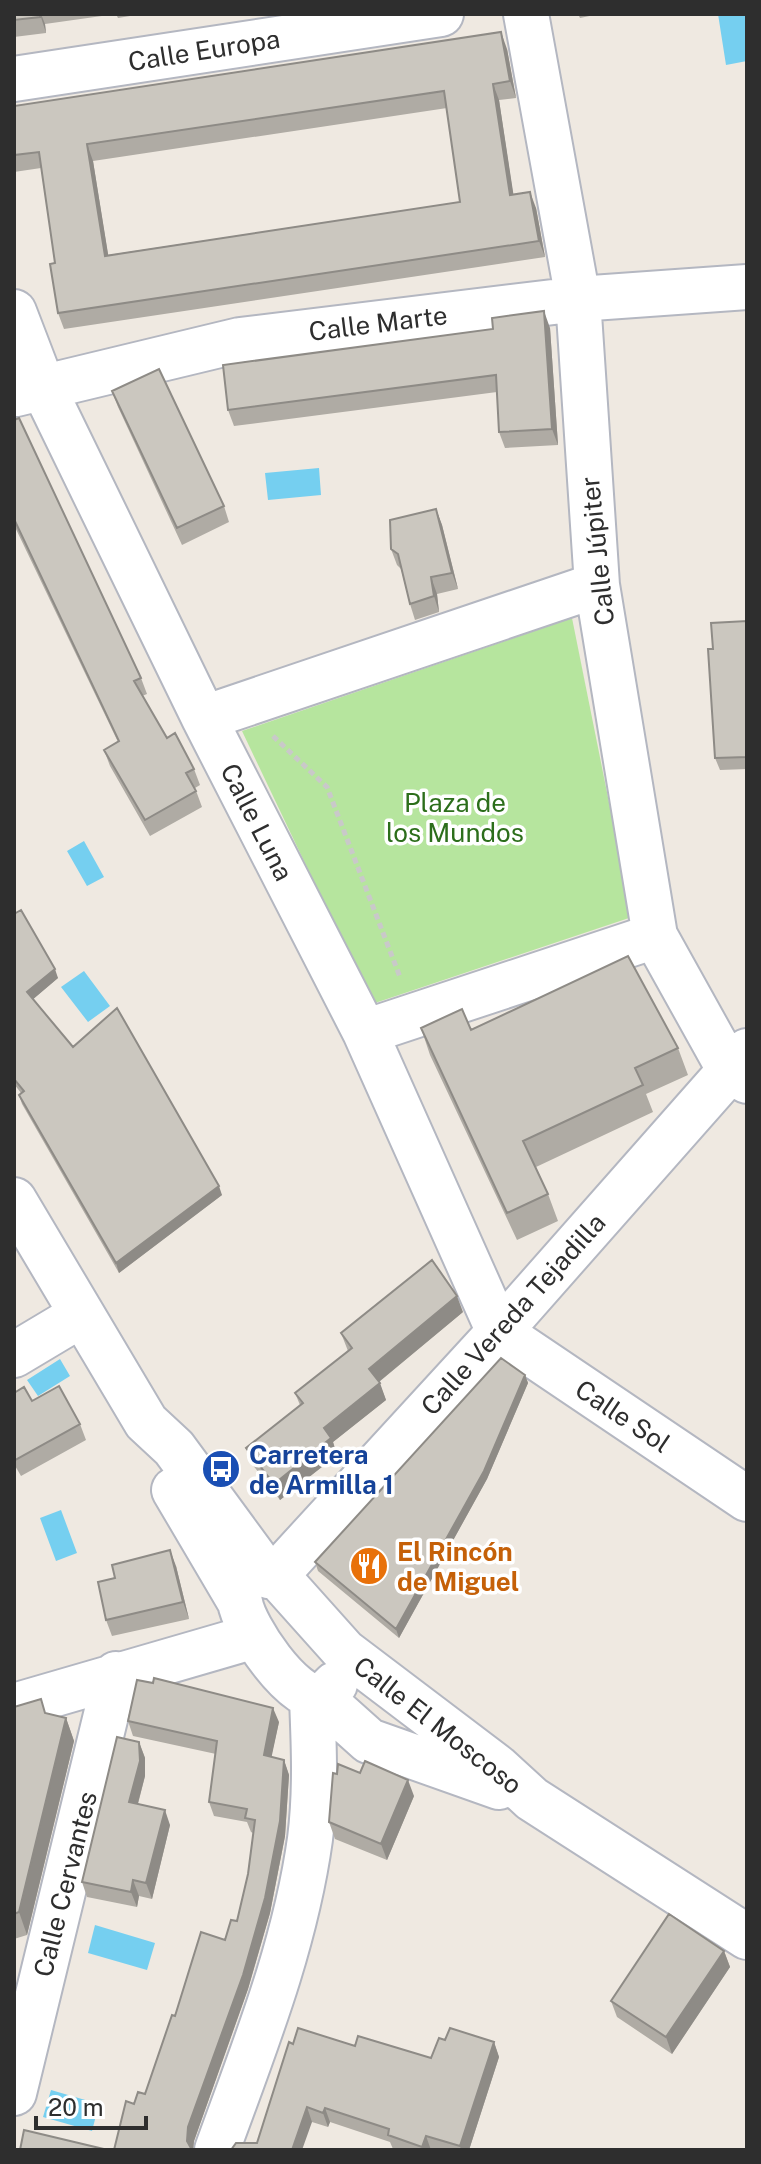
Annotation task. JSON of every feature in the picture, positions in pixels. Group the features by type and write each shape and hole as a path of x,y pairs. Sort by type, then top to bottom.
{"street":[{"name":"Calle Europa","path":"14,79 441,14"},
{"name":"Calle Júpiter","path":"526,14 578,299 597,585 655,936 741,1067"},
{"name":"Calle Marte","path":"28,390 240,340 578,299 747,287"},
{"name":"Calle Luna","path":"14,312 28,390 204,718 365,1032 499,1332"},
{"path":"204,718 597,585"},
{"path":"365,1032 655,936"},
{"name":"Calle Vereda Tejadilla","path":"260,1597 741,1067"},
{"path":"14,1200 146,1422 174,1448 260,1597 116,1674 14,1706"},
{"path":"14,1355 81,1315"},
{"name":"Calle Sol","path":"499,1332 747,1499"},
{"name":"Calle El Moscoso","path":"260,1597 344,1651 497,1767 532,1799"},
{"name":"Calle El Moscoso","path":"260,1597 293,1687 316,1698 369,1741 532,1799 741,1920"},
{"path":"217,2150 286,1953 310,1840 316,1698 341,1677 344,1651"},
{"name":"Calle Cervantes","path":"14,2093 29,1977 116,1674"}],"path":[{"path":"250,703 260,725 327,787 416,1015"}],"green space":[{"name":"Plaza de los Mundos","path":"572,618 632,917 372,1004 242,731"}],"water":[{"path":"718,14 747,14 747,61 726,65"},
{"path":"319,468 321,495 268,500 265,473"},
{"path":"84,841 104,877 87,886 67,851"},
{"path":"84,971 110,1006 88,1022 61,987"},
{"path":"60,1359 70,1376 38,1396 27,1380"},
{"path":"61,1510 77,1553 56,1561 40,1518"},
{"path":"95,1925 155,1943 147,1970 88,1953"},
{"path":"51,2090 99,2104 92,2131 43,2117"}],"building":[{"path":"14,14 40,14 40,17 14,20"},
{"path":"501,32 510,81 493,84 510,195 530,192 539,241 58,313 50,264 55,263 39,152 14,155 14,106","holes":["444,91 460,202 105,256 87,144"]},
{"path":"544,311 552,429 499,432 496,375 228,410 223,365 493,329 492,318"},
{"path":"159,369 224,506 177,528 112,391"},
{"path":"19,418 141,678 134,681 167,738 175,733 194,769 186,773 196,791 145,820 104,750 119,741 14,519 14,420"},
{"path":"436,509 452,573 431,577 434,596 410,604 398,554 391,549 390,520"},
{"path":"747,621 747,757 715,758 708,649 713,649 711,623"},
{"path":"21,910 55,969 27,992 73,1047 117,1008 219,1186 116,1263 19,1095 24,1091 14,1079 14,914"},
{"path":"628,956 678,1048 635,1068 643,1085 523,1141 548,1194 507,1213 421,1028 462,1009 471,1030"},
{"path":"432,1260 457,1296 369,1369 380,1383 324,1428 331,1438 274,1484 246,1448 303,1403 295,1393 352,1348 341,1333"},
{"path":"501,1358 525,1375 484,1471 396,1629 315,1562"},
{"path":"59,1386 80,1424 15,1460 14,1393 24,1387 32,1401"},
{"path":"170,1550 183,1602 106,1620 98,1582 115,1578 112,1565"},
{"path":"154,1678 273,1708 264,1755 284,1760 280,1821 265,1898 243,1975 188,2127 187,2141 192,2150 114,2150 126,2101 134,2104 138,2092 145,2094 172,2015 175,2016 201,1932 225,1940 231,1920 237,1921 248,1874 255,1820 245,1818 247,1809 209,1802 217,1741 128,1721 137,1680 153,1683"},
{"path":"41,1699 45,1713 66,1718 19,1912 14,1914 14,1707"},
{"path":"117,1737 139,1742 140,1761 129,1802 165,1810 146,1883 133,1880 131,1892 82,1882"},
{"path":"365,1761 408,1780 381,1844 329,1822 333,1773 337,1774 338,1764 360,1773"},
{"path":"669,1914 724,1951 666,2037 611,2001"},
{"path":"298,2028 355,2046 358,2036 431,2058 439,2038 445,2040 450,2028 494,2042 460,2146 426,2136 422,2147 388,2135 389,2129 325,2108 323,2113 307,2107 292,2150 231,2150 236,2143 257,2143 289,2042 293,2044"},
{"path":"24,2130 108,2150 20,2150"}],"place":[{"name":"Carretera de Armilla 1","path":"221,1469"},
{"name":"El Rincón de Miguel","path":"369,1566"}]}
